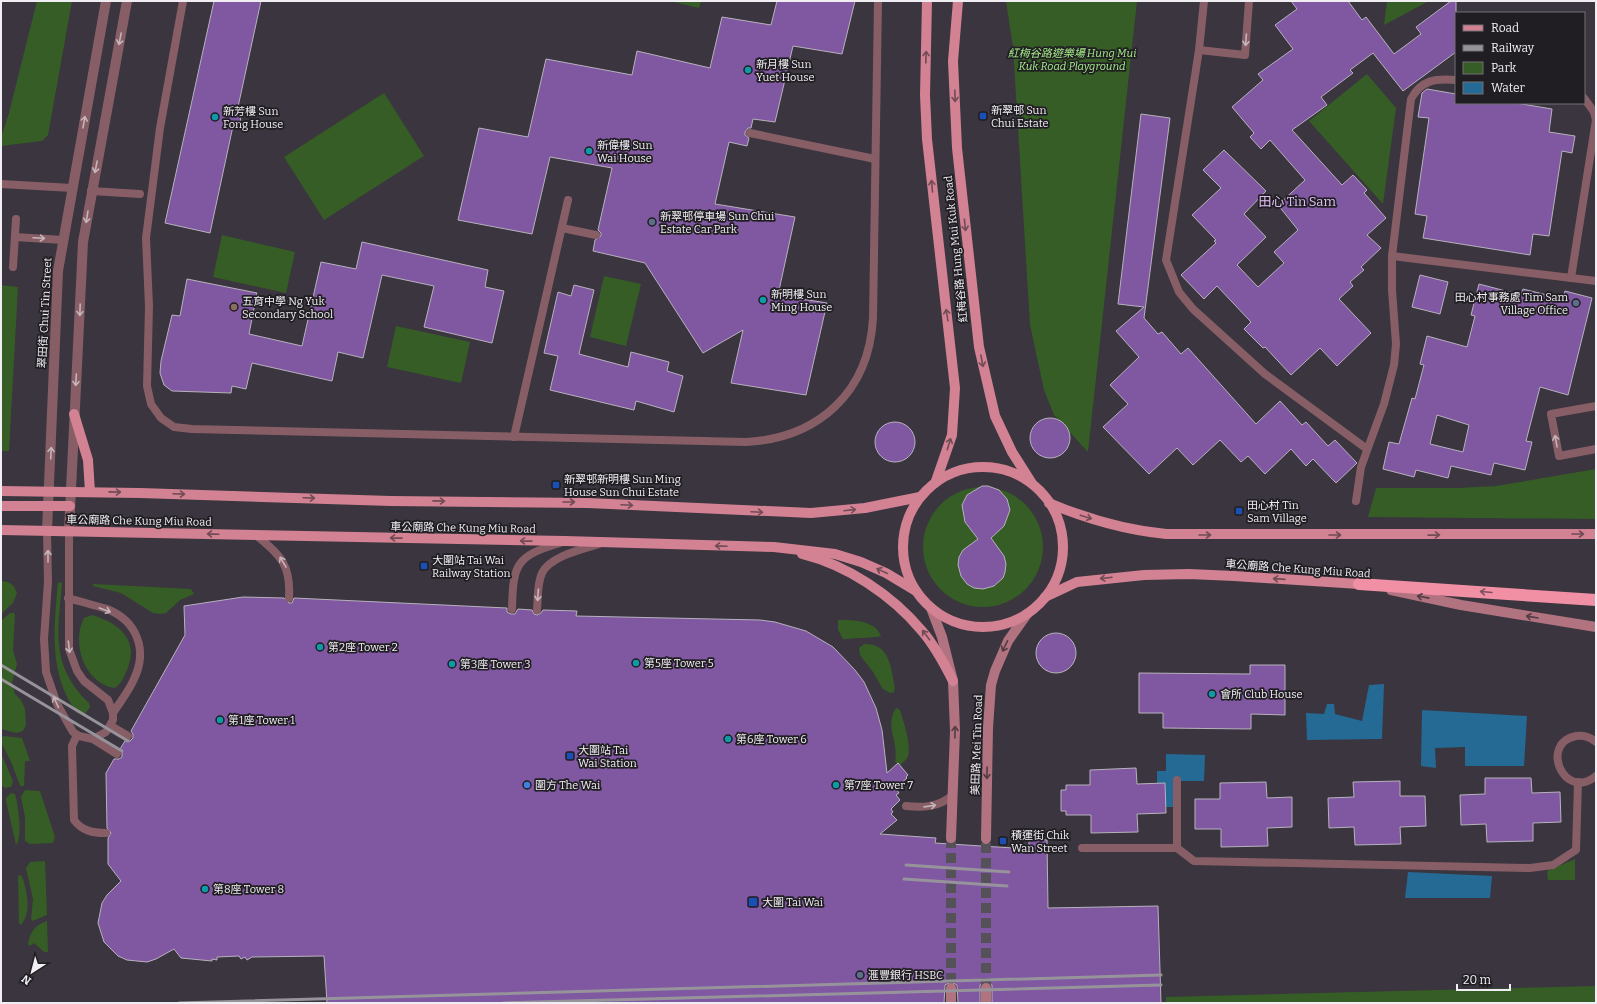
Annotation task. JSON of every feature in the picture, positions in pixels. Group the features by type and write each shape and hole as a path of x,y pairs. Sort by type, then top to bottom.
{"highway":[{"path":"1359,584 1596,600"}],"main road":[{"name":"紅梅谷路 Hung Mui Kuk Road","path":"927,1 925,95 927,139 955,388 952,435 936,481"},
{"name":"紅梅谷路 Hung Mui Kuk Road","path":"958,1 953,61 957,148 979,347 995,416 1012,452 1032,484"},
{"path":"74,414 88,460 90,492"},
{"name":"車公廟路 Che Kung Miu Road","path":"986,467 1010,472 1032,484 1049,503 1060,526 1063,550 1058,575 1045,597 1027,614 1004,624 979,627 955,622 931,608 916,591 905,568 903,543 908,518 920,497 936,481 961,469 986,467"},
{"path":"1,491 588,503 804,513 865,508 920,497"},
{"name":"車公廟路 Che Kung Miu Road","path":"1049,503 1077,515 1112,525 1166,534 1596,534"},
{"path":"1,506 70,506"},
{"name":"車公廟路 Che Kung Miu Road","path":"1,530 565,541 774,547 835,554 861,562 886,573 916,591"},
{"path":"774,547 806,555 833,566 873,588 891,600 923,631 938,652 953,681"},
{"name":"車公廟路 Che Kung Miu Road","path":"1045,597 1076,582 1144,575 1197,574 1359,584 1461,605 1596,627"},
{"name":"美田路 Mei Tin Road","path":"931,608 942,637 953,681 955,731 951,838"},
{"name":"美田路 Mei Tin Road","path":"986,839 988,720 991,685 995,671 1008,641 1027,614"},
{"path":"951,988 951,1003"},
{"path":"986,988 986,1003"}],"street":[{"name":"翠田街 Chui Tin Street","path":"48,531 58,271 106,1"},
{"path":"69,531 80,274 83,242 91,191 127,1"}],"lane":[{"path":"183,1 160,128 145,248 149,306 147,386 151,404 155,411 167,423 184,429 762,441 798,432 823,417 854,384 869,352 872,336 878,1"},
{"path":"1204,1 1199,50 1166,260 1174,282 1182,296 1193,308 1265,374 1367,450"},
{"path":"1199,50 1245,55 1249,1"},
{"path":"1356,500 1361,467 1384,404 1394,364 1395,331 1392,290 1392,256 1411,99 1419,87 1432,80 1455,80"},
{"path":"1571,278 1596,120 1594,112 1585,99"},
{"path":"750,133 875,159"},
{"path":"1,184 72,188"},
{"path":"91,191 140,194"},
{"path":"514,437 568,200"},
{"path":"13,267 16,219"},
{"path":"562,228 596,235"},
{"path":"15,237 63,240"},
{"path":"1392,256 1596,281"},
{"path":"1596,406 1551,414 1559,456 1596,449"},
{"name":"翠田街 Chui Tin Street","path":"48,531 48,582 44,639 46,672 57,704 69,726 76,735"},
{"path":"69,531 70,567 68,643 72,661 84,681 108,700 113,713"},
{"path":"257,536 272,548 288,571 290,584 288,598"},
{"path":"512,609 516,568 523,559 540,549 565,541"},
{"path":"537,610 539,583 542,572 552,562 564,555 606,542"},
{"path":"68,598 107,610 119,616 127,622 138,639 140,649 138,670 134,680 113,713 111,726 106,732 93,739 86,739 76,735 72,746 74,820 78,826 86,830 106,833"},
{"path":"111,726 128,736"},
{"path":"1596,742 1587,736 1572,737 1560,747 1558,754 1560,769 1564,776 1578,782 1586,782 1596,776"},
{"path":"93,739 117,754"},
{"path":"1177,780 1177,848"},
{"path":"1082,848 1177,848 1194,861 1530,868 1553,865 1576,850 1578,782"},
{"path":"906,806 936,806 944,803 952,796"}],"green space":[{"path":"37,1 72,1 48,135 42,141 1,146 1,137 9,113"},
{"path":"670,1 701,1 699,8"},
{"name":"紅梅谷路遊樂場 Hung Mui Kuk Road Playground","path":"1006,1 1137,1 1088,452 1054,415 1044,390 1030,325 1013,47"},
{"path":"1387,1 1429,1 1384,25"},
{"path":"1367,74 1396,108 1383,204 1309,121"},
{"path":"384,93 424,156 324,220 284,157"},
{"path":"222,235 295,252 286,293 213,277"},
{"path":"604,276 641,284 626,346 590,337"},
{"path":"1,285 18,287 9,451 1,451"},
{"path":"396,326 470,342 461,383 387,367"},
{"path":"1596,469 1596,519 1368,517 1376,488 1457,488 1496,486"},
{"path":"983,487 1006,492 1025,505 1038,524 1043,547 1038,570 1025,589 1006,602 983,607 960,602 941,589 928,570 923,547 928,524 941,505 960,492"},
{"path":"1,581 11,584 17,593 13,603 1,614"},
{"path":"58,582 62,583 59,617 59,647 62,661 68,675 76,689 89,703 90,707 85,714 77,713 68,698 61,682 57,666 55,650 55,616"},
{"path":"93,584 191,589 194,594 180,600 166,613 160,614 153,613 121,593 93,586"},
{"path":"10,613 14,613 15,615 13,650 17,664 12,683 15,694 21,700 25,709 26,725 23,731 16,733 1,729 1,621"},
{"path":"92,615 102,618 118,628 129,642 131,650 127,670 120,683 114,688 104,685 95,678 88,670 83,660 80,649 80,628 84,618"},
{"path":"838,620 850,620 869,624 878,631 881,636 843,639 838,630"},
{"path":"864,644 873,645 879,648 888,658 895,688 894,692 890,693 883,689 873,672 860,655 859,648"},
{"path":"896,708 900,710 907,734 909,748 907,758 900,765 895,762 896,754 891,728 891,721"},
{"path":"1,737 22,738 30,761 25,761 24,786 20,786 12,764 1,742"},
{"path":"1,753 13,781 11,787 5,788 1,785"},
{"path":"25,790 40,791 55,837 53,843 30,844 25,841 25,817 21,797"},
{"path":"11,793 15,794 20,828 16,845 6,801 6,798"},
{"path":"1575,859 1575,880 1548,880 1547,871"},
{"path":"45,861 47,915 33,921 31,919 33,899 26,868 30,862"},
{"path":"18,876 22,876 24,882 28,901 26,914 21,925 19,923"},
{"path":"47,921 48,952 44,952 34,943 30,946 28,944 30,936 36,927"},
{"path":"1596,986 1596,1003 1166,1003 1166,997"}],"water":[{"path":"1384,684 1382,739 1307,740 1306,713 1324,714 1327,704 1334,704 1335,714 1362,721 1369,685"},
{"path":"1422,710 1527,716 1524,766 1465,766 1465,747 1435,748 1436,768 1421,766"},
{"path":"1166,754 1205,755 1204,781 1173,781 1173,807 1157,807 1157,771 1166,771"},
{"path":"1408,872 1492,876 1490,898 1405,898"}],"building":[{"name":"新芳樓 Sun Fong House","path":"214,1 261,1 238,107 243,107 239,127 233,126 210,233 165,223"},
{"path":"777,1 855,1 842,54 793,46 775,122 753,119 751,128 748,128 745,132 745,135 749,138 747,146 729,142 715,204 795,217 778,295 827,303 806,395 731,383 743,330 703,353 645,263 593,251 595,240 601,236 601,233 598,230 612,168 550,157 532,234 458,220 479,128 528,137 546,59 632,75 637,51 710,68 722,17 771,25"},
{"path":"1291,1 1348,1 1362,20 1366,17 1394,54 1421,34 1416,27 1451,1 1456,1 1455,53 1403,91 1373,53 1350,70 1353,73 1321,97 1327,105 1292,130 1342,185 1353,175 1367,190 1364,193 1386,218 1367,235 1381,248 1361,267 1364,270 1350,282 1353,286 1339,299 1371,333 1337,366 1320,348 1291,375 1265,347 1263,348 1244,329 1251,322 1217,286 1204,299 1181,275 1216,243 1214,241 1216,240 1192,215 1221,188 1203,170 1224,150 1266,191 1244,214 1266,237 1237,265 1258,287 1284,263 1274,252 1298,230 1278,205 1305,180 1270,140 1261,149 1250,137 1254,133 1232,107 1263,80 1258,74 1293,49 1275,25 1297,9"},
{"path":"1427,89 1455,94 1455,104 1522,104 1552,109 1549,132 1575,136 1572,153 1562,151 1549,236 1533,234 1530,255 1423,238 1427,216 1415,214 1429,118 1418,117 1422,93"},
{"path":"1141,114 1170,118 1144,318 1158,334 1162,332 1181,354 1188,348 1256,424 1280,401 1302,425 1306,422 1328,446 1335,440 1357,463 1336,483 1313,459 1306,466 1291,449 1265,474 1248,456 1241,462 1220,440 1193,465 1177,448 1149,474 1103,427 1128,404 1110,385 1139,357 1116,331 1144,307 1118,304"},
{"path":"362,242 488,270 485,287 504,291 492,343 424,327 434,286 382,275 363,358 338,352 332,381 252,363 246,389 232,386 231,393 172,391 164,385 160,373 161,361 172,315 180,316 187,279 257,293 249,334 302,346 321,262 356,269"},
{"path":"1420,275 1448,282 1440,314 1412,307"},
{"path":"1479,284 1521,295 1523,289 1563,299 1565,291 1592,298 1568,395 1540,387 1526,441 1532,442 1525,470 1494,463 1491,475 1451,466 1448,478 1416,470 1414,477 1383,469 1389,442 1399,444 1412,398 1415,399 1424,365 1420,364 1427,336 1467,347 1475,316 1471,315","holes":["1437,415 1469,425 1463,452 1430,444"]},
{"path":"574,285 594,290 579,354 628,367 631,352 669,362 667,371 683,376 674,412 636,401 634,410 550,390 558,356 544,353 558,292 571,296"},
{"path":"1050,418 1058,420 1064,424 1068,430 1070,438 1068,446 1064,452 1058,456 1050,458 1042,456 1036,452 1032,446 1030,438 1032,430 1036,424 1042,420"},
{"path":"895,422 903,424 909,428 913,434 915,442 913,450 909,456 903,460 895,462 887,460 881,456 877,450 875,442 877,434 881,428 887,424"},
{"path":"982,486 988,486 999,490 1007,499 1010,510 1004,526 991,538 1004,556 1006,564 1003,578 994,586 983,589 974,588 967,584 961,576 958,565 959,557 963,550 978,539 965,522 962,505 967,495"},
{"path":"243,597 284,598 289,603 292,603 294,598 507,608 507,612 511,614 515,614 518,609 532,610 534,614 537,615 543,610 577,611 576,616 760,620 775,622 806,631 833,647 855,670 864,682 876,708 882,730 887,773 898,763 908,775 906,777 907,778 898,786 900,787 897,790 899,793 896,795 900,800 891,809 893,812 891,814 897,820 880,834 936,838 935,843 1029,849 1029,838 1047,840 1048,908 1158,906 1161,1003 992,1003 992,985 986,982 980,985 980,1003 958,1003 957,985 951,982 945,985 944,1003 327,1003 324,956 252,957 247,960 245,957 241,959 239,956 217,957 217,960 212,959 212,961 181,958 174,949 156,959 147,962 127,960 118,956 104,942 98,923 102,903 107,895 121,881 108,864 108,838 111,833 107,828 106,773 114,759 119,759 122,757 122,752 120,749 125,741 130,741 133,738 131,731 185,635 184,606"},
{"path":"1056,633 1064,635 1070,639 1074,645 1076,653 1074,661 1070,667 1064,671 1056,673 1048,671 1042,667 1038,661 1036,653 1038,645 1042,639 1048,635"},
{"name":"會所 Club House","path":"1250,665 1285,665 1285,715 1251,714 1251,729 1163,728 1163,713 1139,713 1139,673 1250,674"},
{"path":"1136,768 1137,784 1165,783 1166,813 1137,814 1138,832 1091,833 1091,815 1066,815 1066,811 1061,811 1061,790 1066,790 1066,785 1090,785 1090,770"},
{"path":"1485,778 1531,778 1532,793 1560,792 1561,822 1533,823 1533,841 1487,842 1486,824 1461,825 1460,795 1485,794"},
{"path":"1400,781 1400,796 1425,796 1426,826 1400,827 1401,844 1355,845 1354,827 1329,828 1328,798 1354,797 1353,782"},
{"path":"1266,782 1267,798 1292,797 1292,827 1267,828 1268,846 1221,847 1221,829 1195,829 1195,799 1220,799 1220,783"}],"tunnel":[{"path":"951,838 951,988"},
{"path":"986,839 986,988"}],"railway":[{"path":"1,665 128,741"},
{"path":"1,679 122,751"},
{"path":"906,865 1009,872"},
{"path":"904,879 1007,886"},
{"path":"179,1003 1161,975"},
{"path":"503,1003 1161,985"}],"place":[{"name":"新月樓 Sun Yuet House","path":"748,70"},
{"name":"新翠邨 Sun Chui Estate","path":"983,116"},
{"name":"新芳樓 Sun Fong House","path":"215,117"},
{"name":"新偉樓 Sun Wai House","path":"589,151"},
{"name":"新翠邨停車場 Sun Chui Estate Car Park","path":"652,222"},
{"name":"新明樓 Sun Ming House","path":"763,300"},
{"name":"田心村事務處 Tim Sam Village Office","path":"1576,303"},
{"name":"五育中學 Ng Yuk Secondary School","path":"234,307"},
{"name":"新翠邨新明樓 Sun Ming House Sun Chui Estate","path":"556,485"},
{"name":"田心村 Tin Sam Village","path":"1239,511"},
{"name":"大圍站 Tai Wai Railway Station","path":"424,566"},
{"name":"第2座 Tower 2","path":"320,647"},
{"name":"第5座 Tower 5","path":"636,663"},
{"name":"第3座 Tower 3","path":"452,664"},
{"name":"會所 Club House","path":"1212,694"},
{"name":"第1座 Tower 1","path":"220,720"},
{"name":"第6座 Tower 6","path":"728,739"},
{"name":"大圍站 Tai Wai Station","path":"570,756"},
{"name":"圍方 The Wai","path":"527,785"},
{"name":"第7座 Tower 7","path":"836,785"},
{"name":"積運街 Chik Wan Street","path":"1003,841"},
{"name":"第8座 Tower 8","path":"205,889"},
{"name":"大圍 Tai Wai","path":"753,902"},
{"name":"滙豐銀行 HSBC","path":"860,975"}],"district":[{"name":"田心 Tin Sam","path":"1297,201"}]}
